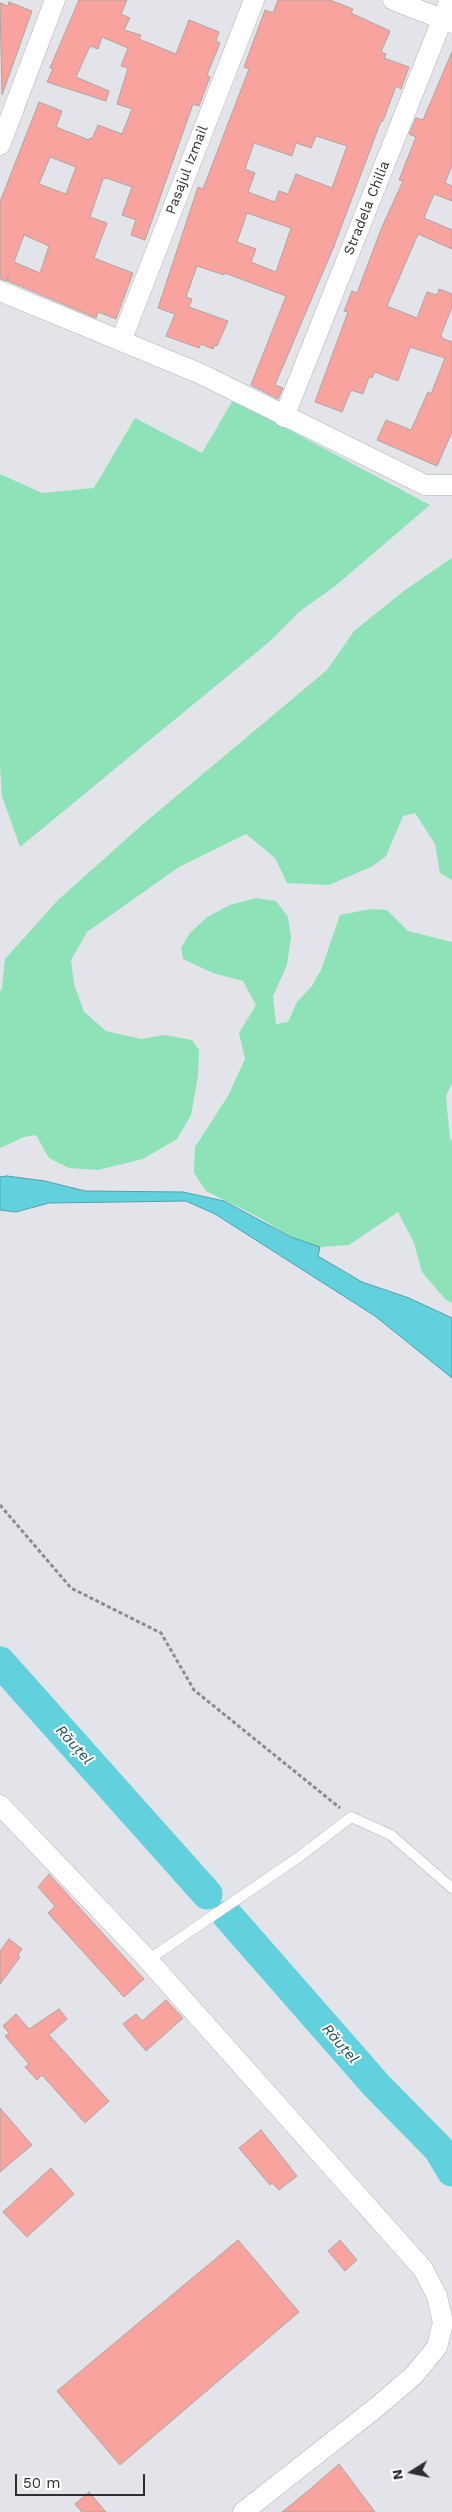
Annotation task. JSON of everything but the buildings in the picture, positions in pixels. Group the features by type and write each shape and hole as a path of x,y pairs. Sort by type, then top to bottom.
{"street":[{"path":"0,145 55,0"},
{"name":"Pasajul Izmail","path":"121,341 254,0"},
{"path":"393,0 447,21"},
{"name":"Stradela Chilia","path":"284,417 447,21 450,0"},
{"path":"0,291 201,374 284,417 425,485 452,485"},
{"path":"0,1806 148,1960 423,2270 437,2296 443,2323 437,2346 414,2375 378,2406 243,2512"}],"lane":[{"path":"148,1960 299,1857 350,1816 392,1835 452,1888"}],"path":[{"path":"0,1505 72,1588 161,1633 194,1690 350,1816"}],"green space":[{"path":"233,400 430,505 334,587 300,611 269,642 20,847 2,796 0,767 0,474 42,493 94,488 135,418 202,453"},
{"path":"452,558 452,880 440,873 435,844 415,813 403,816 386,856 373,866 329,885 287,883 275,858 246,834 179,867 87,932 71,960 74,984 84,1012 106,1031 141,1039 165,1035 192,1040 199,1050 198,1076 191,1115 177,1139 143,1159 98,1170 69,1168 49,1158 36,1135 24,1137 0,1148 0,992 5,959 58,900 143,824 327,670 354,631 405,590"},
{"path":"256,898 276,901 288,917 291,937 287,965 273,996 276,1024 288,1022 297,1002 312,986 321,970 340,915 371,909 387,910 408,931 452,942 452,1083 446,1096 450,1140 452,1139 452,1303 446,1300 422,1272 414,1243 398,1212 349,1245 320,1247 291,1237 258,1217 206,1191 194,1173 195,1147 228,1096 245,1059 239,1033 256,1005 243,981 213,973 183,959 181,948 190,933 207,917 230,905"}],"water":[{"path":"7,1176 45,1181 85,1191 183,1192 224,1201 291,1237 320,1247 318,1256 362,1282 409,1298 452,1318 452,1378 375,1316 215,1214 186,1201 49,1203 16,1212 0,1210 0,1177"}],"waterway":[{"name":"Răuțel","path":"0,1662 207,1894"},
{"name":"Răuțel","path":"228,1916 377,2086 439,2149 452,2171"}]}
